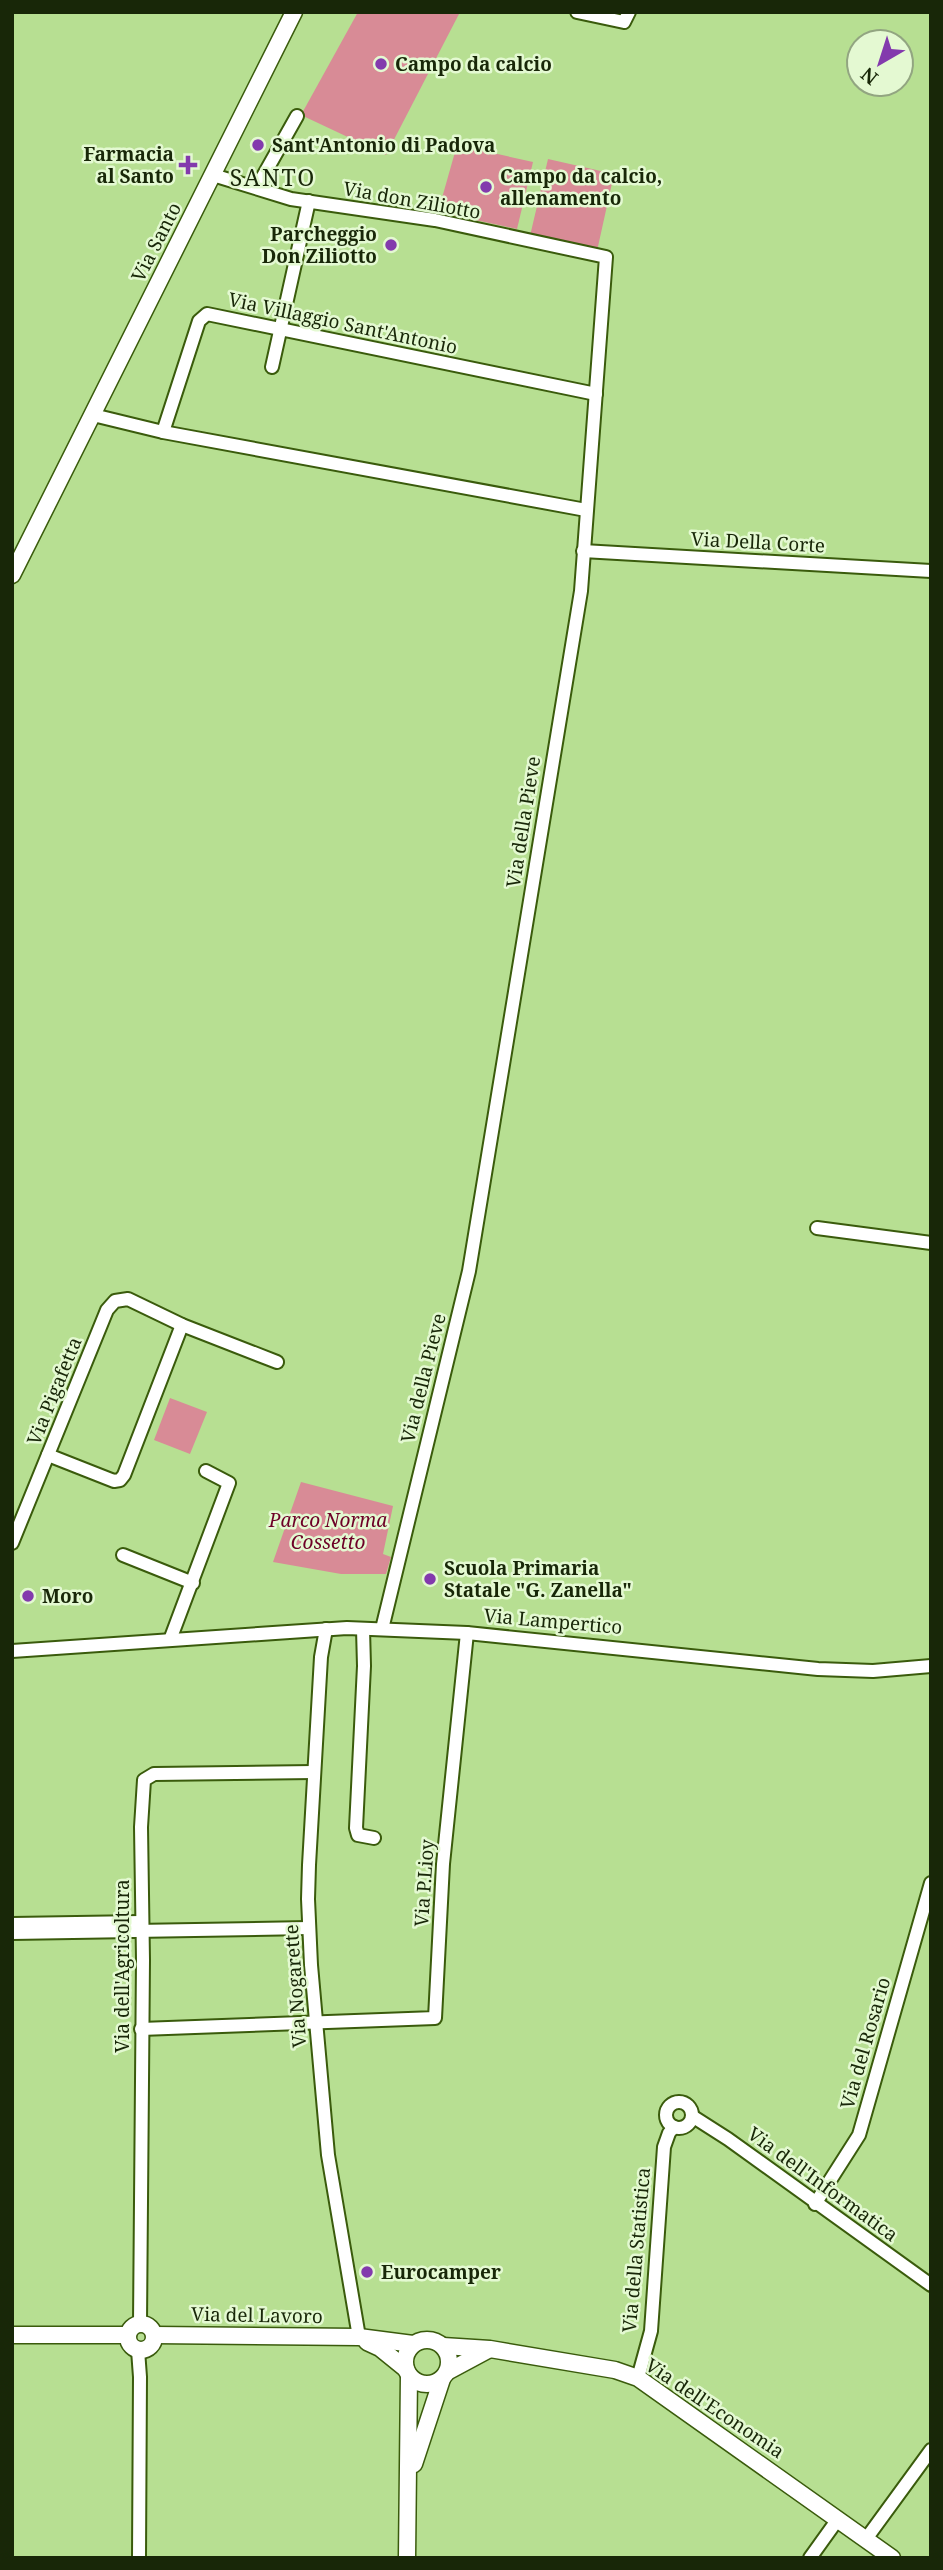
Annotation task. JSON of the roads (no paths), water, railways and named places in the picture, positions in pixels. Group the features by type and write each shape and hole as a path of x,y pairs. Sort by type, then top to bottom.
{"main road":[{"name":"Via Santo","path":"12,575 295,12"},
{"path":"139,2323 148,2325 154,2335 150,2347 138,2350 131,2346 128,2336 130,2329 139,2323"},
{"path":"12,2335 128,2336"},
{"name":"Via del Lavoro","path":"154,2335 359,2337 413,2344"},
{"path":"359,2337 380,2348 414,2380 428,2384 490,2349"},
{"path":"407,2558 409,2480 405,2355 413,2344 425,2339 443,2346 449,2358 409,2480"},
{"name":"Via dell'Economia","path":"443,2346 490,2349 615,2370 638,2378 892,2558"}],"street":[{"path":"577,12 627,17"},
{"path":"257,187 297,116"},
{"name":"Via don Ziliotto","path":"213,175 290,199 435,220 606,257 586,510"},
{"path":"272,367 309,201"},
{"name":"Via Villaggio Sant'Antonio","path":"163,432 199,321 206,314 596,394"},
{"path":"93,415 163,432 586,510"},
{"name":"Via della Pieve","path":"382,1629 469,1271 581,591 586,510"},
{"name":"Via Della Corte","path":"583,551 931,571"},
{"path":"817,1228 931,1243"},
{"name":"Via Pigafetta","path":"12,1543 107,1310 115,1301 128,1299 182,1325"},
{"path":"48,1455 114,1481 120,1480 182,1325 276,1362"},
{"path":"170,1640 229,1483 206,1471"},
{"path":"123,1555 192,1583"},
{"name":"Via Lampertico","path":"12,1651 326,1629 382,1629 467,1633 818,1668 873,1671 931,1666"},
{"name":"Via Nogarette","path":"326,1629 321,1657 314,1772 309,1928 328,2155 359,2337"},
{"path":"363,1629 364,1666 356,1828 358,1835 374,1838"},
{"name":"Via P.Lioy","path":"315,2024 435,2018 443,1864 467,1633"},
{"name":"Via dell'Agricoltura","path":"139,2323 144,1780 154,1774 314,1772"},
{"name":"Via del Rosario","path":"815,2204 859,2135 931,1883"},
{"path":"12,1924 309,1928"},
{"path":"12,1933 141,1926"},
{"path":"141,2029 315,2024"},
{"name":"Via della Statistica","path":"638,2378 651,2331 664,2147 674,2127 668,2122 666,2114 672,2104 684,2103 690,2108 692,2116"},
{"path":"674,2127 686,2126 692,2116"},
{"name":"Via dell'Informatica","path":"692,2116 931,2285"},
{"path":"138,2350 141,2377 139,2558"},
{"path":"866,2539 931,2450"},
{"path":"810,2558 838,2519"}],"place":[{"name":"Campo da calcio","path":"381,64"},
{"name":"Sant'Antonio di Padova","path":"258,145"},
{"name":"Farmacia al Santo","path":"188,165"},
{"name":"Campo da calcio, allenamento","path":"486,187"},
{"name":"Parcheggio Don Ziliotto","path":"391,245"},
{"name":"Scuola Primaria Statale \"G. Zanella\"","path":"430,1579"},
{"name":"Moro","path":"28,1596"},
{"name":"Eurocamper","path":"367,2272"}],"district":[{"name":"SANTO","path":"273,178"}],"park label":[{"name":"Parco Norma Cossetto","path":"328,1531"}]}
